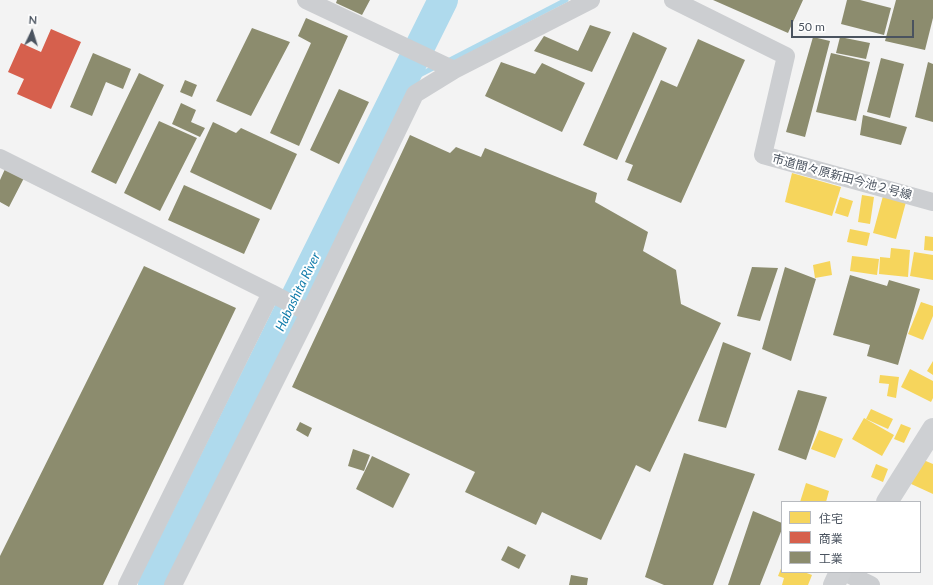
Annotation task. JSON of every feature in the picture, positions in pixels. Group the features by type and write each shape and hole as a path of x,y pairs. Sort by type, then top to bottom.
{"street":[{"path":"306,0 454,70"},
{"path":"173,585 309,313 415,94 454,70 591,0"},
{"name":"市道間々原新田今池２号線","path":"673,0 786,56 762,155 933,202"},
{"path":"0,158 309,313"},
{"path":"127,585 271,293"},
{"path":"888,501 933,429"},
{"path":"834,585 840,573"},
{"path":"846,573 871,585"}],"building: 住宅":[{"path":"792,173 841,187 832,216 785,202"},
{"path":"862,195 874,197 870,224 858,222"},
{"path":"883,196 906,202 896,239 873,233"},
{"path":"840,197 853,201 848,217 835,213"},
{"path":"850,229 870,233 867,246 847,242"},
{"path":"925,236 933,237 933,251 924,250"},
{"path":"891,248 910,250 908,277 879,274 880,257 890,258"},
{"path":"914,252 933,255 933,280 910,276"},
{"path":"852,256 879,259 877,275 850,271"},
{"path":"830,261 832,275 815,278 813,265"},
{"path":"921,302 933,306 933,316 923,340 908,334"},
{"path":"933,361 933,375 927,371"},
{"path":"910,369 933,381 933,398 931,402 901,387"},
{"path":"880,375 899,377 896,398 887,396 889,384 879,383"},
{"path":"871,409 893,419 888,429 866,419"},
{"path":"864,418 894,435 882,456 852,439"},
{"path":"901,424 911,428 904,443 894,439"},
{"path":"819,430 843,439 835,458 811,449"},
{"path":"921,459 933,464 933,494 909,483"},
{"path":"876,464 888,469 883,482 871,477"},
{"path":"806,483 829,491 826,501 800,501"},
{"path":"781,568 781,573 807,573 812,575 808,585 782,585 784,578 778,576"}],"building: 商業":[{"path":"51,29 81,42 51,109 17,94 24,79 8,72 21,43 41,52"}],"building: 工業":[{"path":"337,0 370,0 362,15 336,3"},
{"path":"713,0 803,0 788,33"},
{"path":"847,0 860,0 891,8 884,35 841,24"},
{"path":"896,0 933,0 933,18 925,50 885,41"},
{"path":"306,18 348,36 299,146 270,133 311,43 298,36"},
{"path":"590,25 611,32 592,72 534,51 544,36 578,51"},
{"path":"252,28 290,42 251,116 216,101"},
{"path":"633,32 667,48 617,160 583,145"},
{"path":"813,37 830,41 805,137 786,132"},
{"path":"840,37 870,43 866,59 836,53"},
{"path":"698,39 745,60 681,203 627,180 633,165 625,162 661,80 677,87"},
{"path":"93,53 131,69 123,89 106,82 92,116 70,107"},
{"path":"831,53 870,62 856,121 816,112"},
{"path":"881,58 904,64 890,118 867,112"},
{"path":"501,62 535,74 542,63 585,83 562,132 485,96"},
{"path":"928,62 933,64 933,122 915,117"},
{"path":"139,73 164,85 116,184 91,172"},
{"path":"185,80 197,85 192,97 180,92"},
{"path":"339,89 369,102 339,164 310,150"},
{"path":"181,103 196,110 191,122 205,128 200,137 172,124"},
{"path":"863,115 907,127 901,145 860,135"},
{"path":"159,121 197,138 160,211 124,193"},
{"path":"213,122 236,133 241,128 297,154 271,210 190,172"},
{"path":"410,135 450,153 456,147 481,157 485,148 597,193 595,202 648,232 643,251 676,270 681,304 721,323 650,472 636,465 601,540 542,512 536,525 465,492 475,472 292,387"},
{"path":"5,169 24,178 9,207 0,202 0,180"},
{"path":"184,185 260,219 244,254 168,220"},
{"path":"144,266 236,308 103,585 0,585 0,556"},
{"path":"752,267 778,268 760,321 737,316"},
{"path":"785,267 816,279 791,361 762,349"},
{"path":"850,275 887,286 889,280 920,289 898,365 867,356 870,345 833,335"},
{"path":"723,342 751,353 726,428 698,421"},
{"path":"798,390 827,397 806,460 778,450"},
{"path":"300,422 312,428 308,437 296,430"},
{"path":"353,449 370,455 364,471 348,466"},
{"path":"684,453 755,474 713,585 664,585 645,577"},
{"path":"372,456 410,474 393,508 356,489"},
{"path":"753,511 781,523 781,532 760,585 728,585"},
{"path":"508,546 526,555 519,569 501,560"},
{"path":"571,575 588,578 587,585 569,585"}],"waterway":[{"name":"Habashita River","path":"153,585 443,0"},
{"path":"446,62 566,0"},
{"path":"402,84 437,66"}]}
